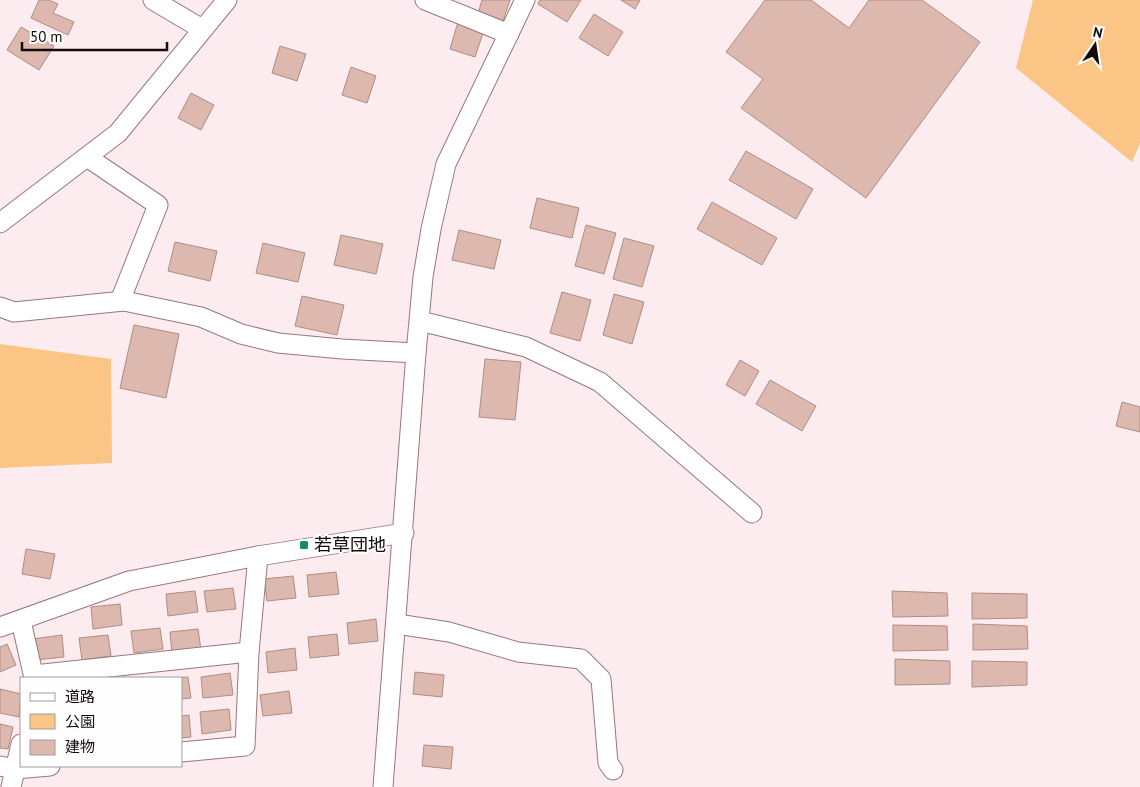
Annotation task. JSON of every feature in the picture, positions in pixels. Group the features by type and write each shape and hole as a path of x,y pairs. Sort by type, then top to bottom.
{"street":[{"path":"153,0 202,28"},
{"path":"0,223 118,133 202,28 227,0"},
{"path":"425,0 509,34"},
{"path":"383,787 404,533 416,352 430,228 446,164 525,0"},
{"path":"87,158 158,205 120,301"},
{"path":"0,307 14,312 120,301 201,318 241,334 278,343 342,349 416,352"},
{"path":"420,321 526,347 600,382 752,513"},
{"path":"0,627 129,581 258,556 404,533"},
{"path":"182,752 245,746 249,652 258,556"},
{"path":"21,620 34,676 249,652"},
{"path":"397,624 449,632 518,652 581,659 601,679 608,763 613,770"},
{"path":"9,774 20,746"},
{"path":"9,774 45,767"}],"green space":[{"path":"1033,0 1140,0 1140,143 1132,162 1016,68"},
{"path":"0,344 111,359 112,463 0,468"}],"building":[{"path":"39,0 49,0 58,4 53,13 74,22 68,35 31,18"},
{"path":"482,0 510,0 502,24 477,17"},
{"path":"540,0 581,0 567,22 538,4"},
{"path":"621,0 640,0 635,9"},
{"path":"765,0 811,0 849,28 869,0 922,0 980,42 866,198 741,108 763,79 726,52"},
{"path":"594,14 623,32 608,56 579,38"},
{"path":"458,22 484,30 475,57 450,49"},
{"path":"21,27 54,46 39,70 7,50"},
{"path":"280,46 306,54 297,81 272,73"},
{"path":"351,67 376,76 367,103 342,95"},
{"path":"191,93 214,105 201,130 178,118"},
{"path":"746,151 813,189 796,219 729,180"},
{"path":"537,198 579,208 572,238 530,228"},
{"path":"712,202 777,238 762,265 697,229"},
{"path":"586,225 616,233 604,274 575,266"},
{"path":"459,230 501,240 494,269 452,260"},
{"path":"341,235 383,244 376,274 334,265"},
{"path":"624,238 654,246 642,287 613,279"},
{"path":"175,242 217,251 210,281 168,271"},
{"path":"263,243 305,253 298,282 256,273"},
{"path":"562,292 591,300 580,341 550,333"},
{"path":"614,294 644,302 632,344 603,335"},
{"path":"302,296 344,305 337,335 295,326"},
{"path":"134,325 179,334 166,398 120,388"},
{"path":"485,359 521,362 515,420 479,417"},
{"path":"740,360 759,371 745,396 726,385"},
{"path":"770,380 816,406 802,431 756,404"},
{"path":"1122,402 1140,407 1140,432 1116,426"},
{"path":"26,549 55,554 50,579 22,574"},
{"path":"336,572 339,594 309,597 307,575"},
{"path":"293,576 296,598 267,601 264,579"},
{"path":"233,588 236,609 207,612 204,591"},
{"path":"195,591 198,612 168,616 166,594"},
{"path":"892,591 947,593 948,616 893,617"},
{"path":"972,593 1027,594 1027,618 972,619"},
{"path":"120,604 122,625 93,629 91,607"},
{"path":"376,619 378,641 349,644 347,623"},
{"path":"973,624 1027,626 1028,649 973,650"},
{"path":"893,625 947,626 948,650 893,651"},
{"path":"160,628 163,649 134,653 131,631"},
{"path":"198,629 201,650 172,654 170,632"},
{"path":"337,634 339,655 310,658 308,637"},
{"path":"62,635 64,657 36,660 33,639"},
{"path":"108,635 111,656 82,660 79,638"},
{"path":"7,644 16,665 0,672 0,647"},
{"path":"295,648 297,670 268,673 266,652"},
{"path":"895,659 950,661 950,684 895,685"},
{"path":"972,661 1027,662 1027,685 972,687"},
{"path":"415,672 444,675 442,697 413,694"},
{"path":"230,673 233,695 203,698 201,677"},
{"path":"182,677 188,677 191,698 182,699"},
{"path":"0,689 20,694 19,717 0,713"},
{"path":"289,691 292,713 263,716 260,695"},
{"path":"229,709 231,730 202,734 200,712"},
{"path":"189,715 191,737 182,738 182,716"},
{"path":"0,724 13,727 8,749 0,748"},
{"path":"424,745 453,747 451,769 422,766"}],"place":[{"name":"若草団地","path":"304,545"}]}
